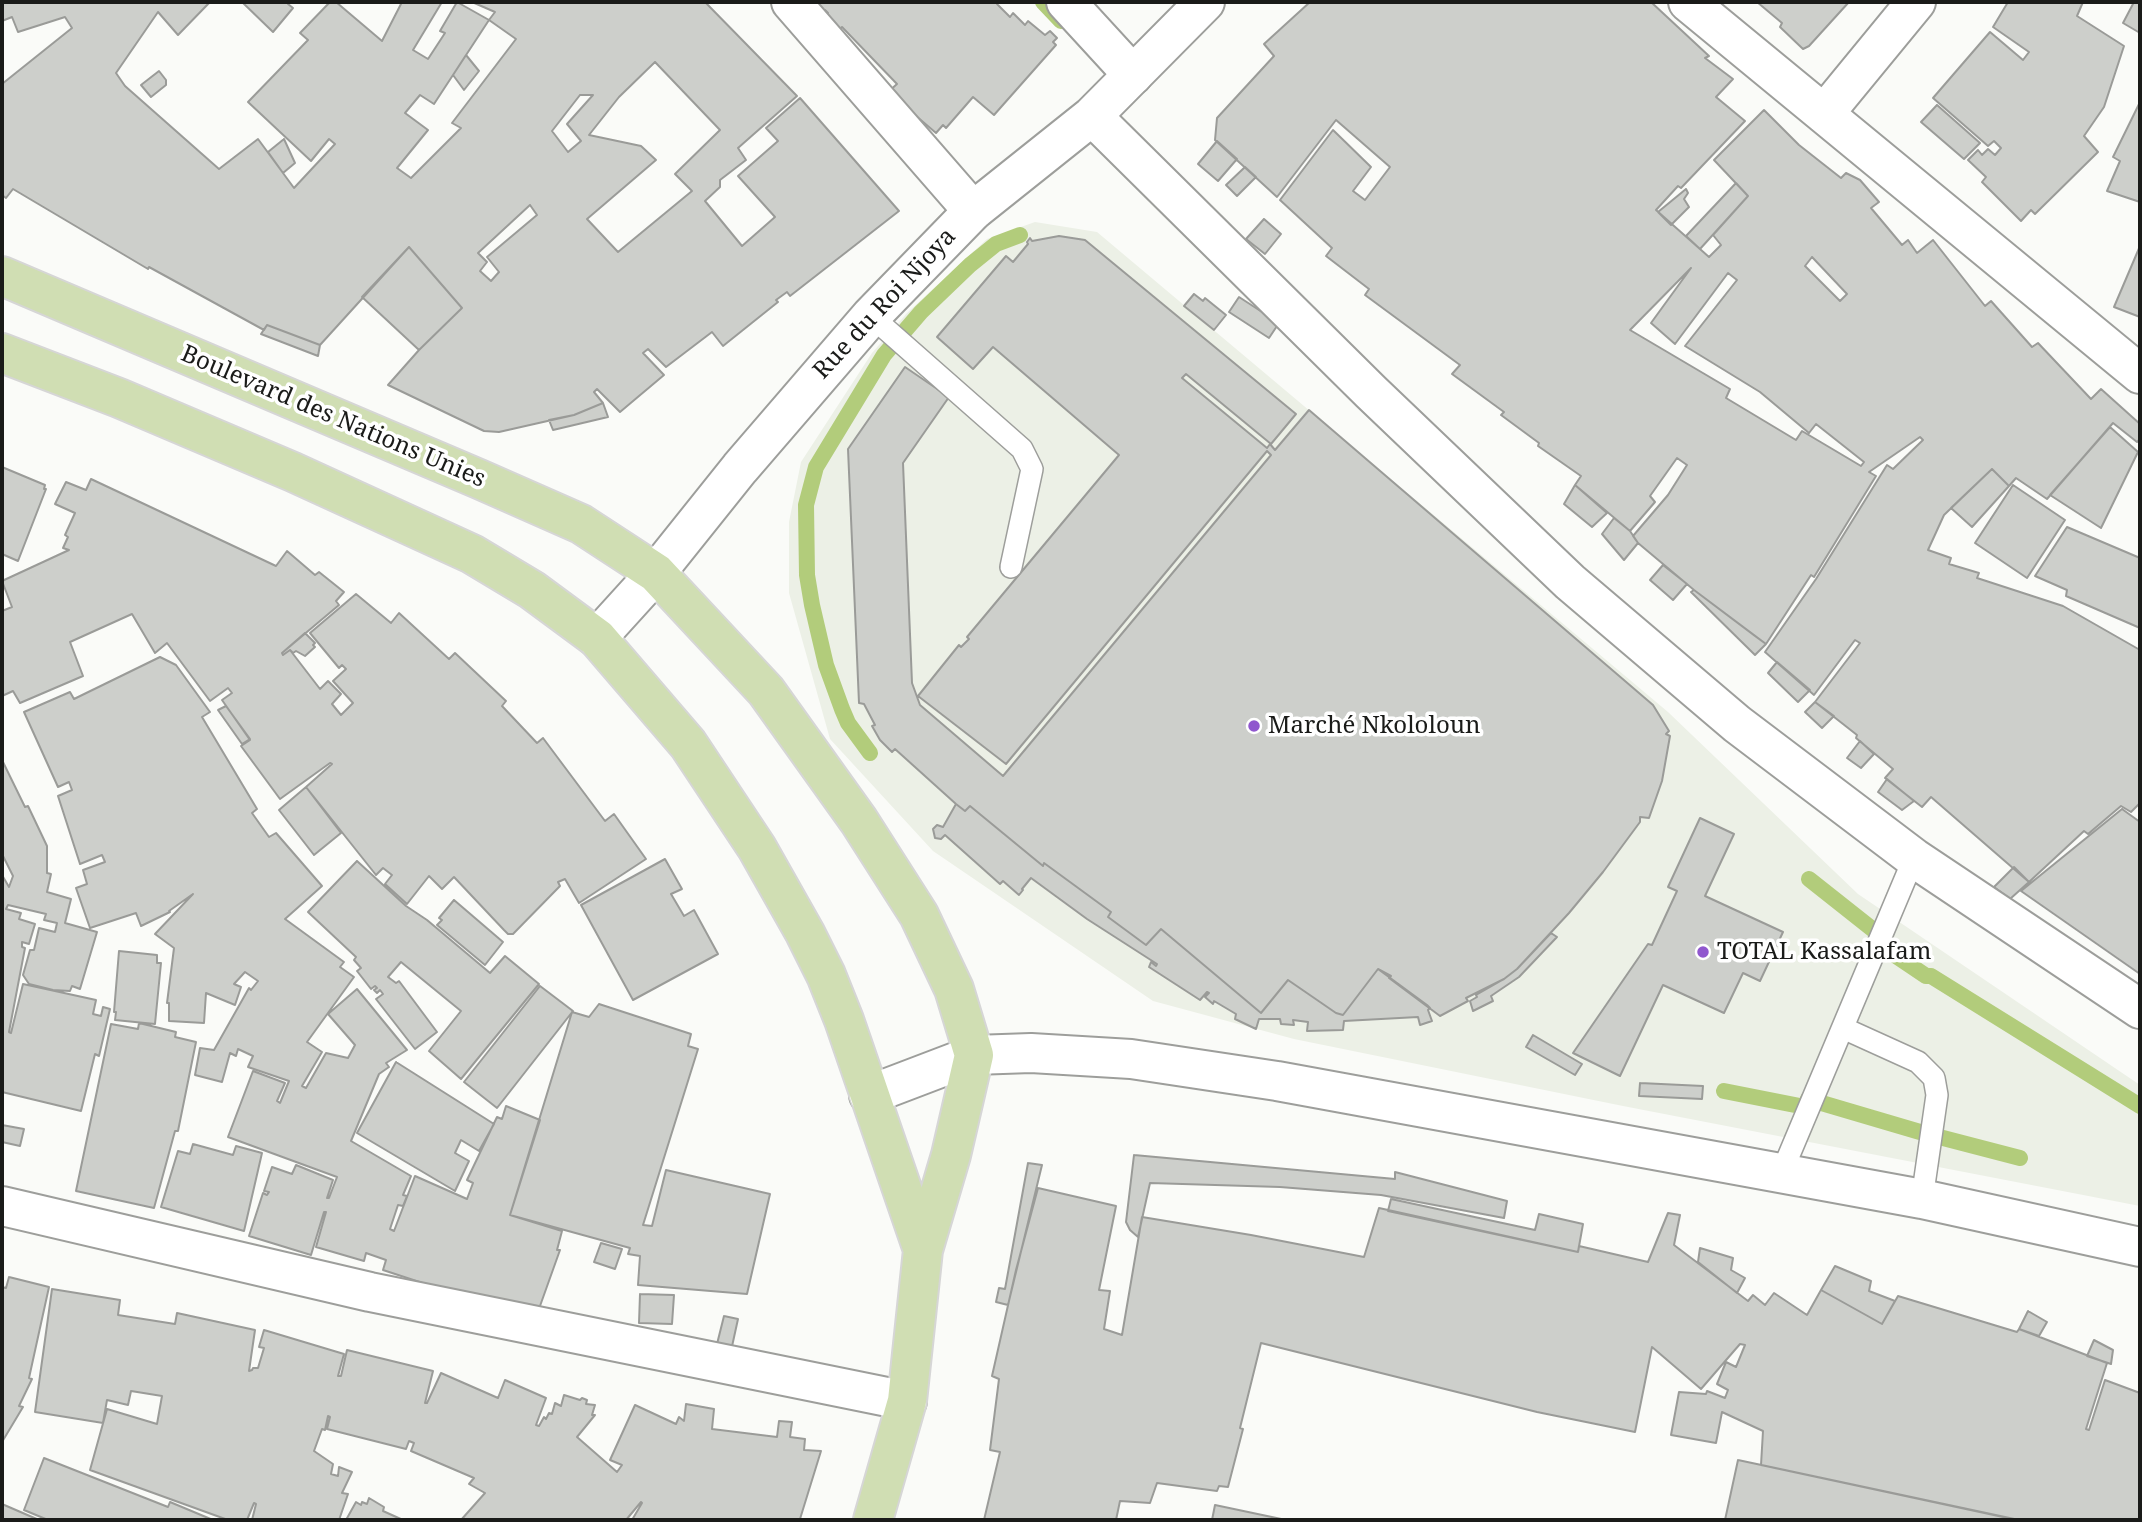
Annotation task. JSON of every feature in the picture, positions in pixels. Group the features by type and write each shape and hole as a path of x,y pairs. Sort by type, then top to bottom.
{"main road":[{"name":"Boulevard des Nations Unies","path":"2,276 568,518 656,573 766,691 859,821 919,915 954,989 974,1055"},
{"path":"2,353 119,398 293,472 472,554 532,590 597,638 688,744 757,848 805,933 844,1020 923,1250"},
{"path":"873,1520 907,1401 923,1250 951,1155 974,1055"}],"street":[{"path":"791,2 974,211"},
{"path":"1066,2 1133,75"},
{"name":"Rue du Roi Njoya","path":"597,638 656,573 740,468 871,316 974,211 1092,116 1205,2"},
{"path":"1688,2 2140,374"},
{"path":"1824,114 1916,2"},
{"path":"1092,116 1371,392 1570,582 1737,724 1914,858 2140,1009"},
{"path":"869,1095 974,1055 1031,1053 1132,1059 1277,1081 1922,1199 2140,1247"},
{"path":"2,1206 370,1292 907,1401"}],"lane":[{"path":"871,316 1022,449 1032,469 1011,567"},
{"path":"1781,1174 1914,858"},
{"path":"1843,1028 1918,1062 1934,1079 1937,1095 1922,1199"}],"shaded area":[{"name":"Marché Nkololoun","path":"1035,222 1097,232 1668,712 1858,894 2140,1085 2140,1206 1294,1039 1153,1001 933,851 830,739 789,593 789,522 801,462 872,353 907,313 987,239"}],"building":[{"path":"2,2 210,2 178,35 158,12 116,73 125,86 219,169 258,139 294,188 335,144 329,139 311,161 248,102 308,40 300,33 330,2 336,2 382,41 402,2 442,2 413,50 428,59 445,33 440,31 457,2 489,20 495,12 472,2 705,2 797,96 738,148 746,160 720,180 720,187 705,201 742,246 775,217 738,176 778,141 766,128 800,98 899,211 790,296 787,292 776,300 778,302 723,346 712,332 666,367 648,349 643,353 664,375 620,412 597,389 594,392 603,403 574,415 499,432 484,431 388,385 462,308 409,247 320,345 267,325 264,330 149,267 148,269 13,189 6,198 2,195 2,84 72,28 65,17 18,32 12,17 2,21","holes":["489,20 516,39 452,123 461,128 411,178 397,168 428,130 405,113 420,95 434,104","655,62 720,130 675,174 692,191 618,252 587,219 656,160 641,146 589,135 619,97","530,205 537,215 487,257 499,272 491,281 480,271 487,262 478,253"]},
{"path":"242,2 290,2 288,4 293,8 273,32"},
{"path":"814,2 999,2 997,4 1010,17 1013,13 1025,25 1028,21 1045,35 1050,31 1057,38 1053,42 1056,45 994,115 973,97 946,128 943,125 936,133 888,92 897,84 842,27 833,36 820,22 828,13 825,10 815,20"},
{"path":"1310,2 1651,2 1709,56 1705,58 1733,79 1716,97 1745,121 1681,188 1678,186 1656,210 1709,257 1721,245 1713,235 1748,196 1714,160 1764,110 1799,145 1841,178 1846,173 1860,180 1879,202 1871,208 1902,245 1908,240 1917,253 1933,240 1985,306 1991,301 2032,347 2038,343 2091,399 2101,389 2140,424 2140,439 2137,442 2113,423 2047,499 2016,478 2009,486 1992,469 1944,515 1928,550 1951,558 1949,564 1979,573 1977,578 2063,606 2140,650 2140,803 2131,812 2121,806 2088,834 2084,831 2029,882 1931,797 1922,807 1885,778 1893,769 1856,738 1857,735 1815,702 1860,643 1855,640 1814,695 1765,652 1816,579 1887,465 1893,469 1923,440 1920,437 1869,472 1876,476 1814,577 1811,575 1766,644 1694,590 1633,536 1668,495 1687,465 1677,458 1650,496 1655,502 1630,531 1575,485 1581,476 1538,446 1539,443 1501,415 1504,412 1452,374 1460,365 1365,295 1369,289 1326,256 1332,248 1280,200 1333,130 1371,167 1353,191 1365,200 1390,167 1336,120 1277,197 1215,140 1217,118 1274,56 1264,44","holes":["1812,257 1847,294 1840,301 1805,266","1691,268 1651,323 1675,344 1728,273 1737,280 1685,346 1760,392 1809,433 1816,424 1864,462 1861,466 1802,431 1796,440 1726,398 1730,389 1630,330"]},
{"path":"1757,2 1849,2 1809,46 1803,49 1780,27 1782,23"},
{"path":"2008,2 2083,2 2077,16 2124,46 2104,107 2084,136 2098,152 2035,214 2031,210 2021,221 1982,182 1986,177 1968,160 1978,150 1982,155 1988,149 1995,155 2001,148 1994,141 1988,146 1933,98 1990,32 2023,60 2029,52 1993,27"},
{"path":"2134,2 2140,2 2140,33 2123,23"},
{"path":"466,55 479,71 464,90 453,75"},
{"path":"159,71 166,80 166,85 151,97 141,85"},
{"path":"580,95 593,95 567,124 581,141 568,152 552,131"},
{"path":"2140,102 2140,202 2107,191 2120,161 2113,157"},
{"path":"1937,105 1980,143 1964,159 1921,122"},
{"path":"284,139 295,163 283,173 268,152"},
{"path":"1217,141 1237,159 1218,181 1198,164"},
{"path":"1245,167 1256,177 1237,196 1226,185"},
{"path":"1736,183 1748,196 1700,249 1686,236"},
{"path":"1686,189 1688,193 1684,199 1689,207 1671,225 1658,212"},
{"path":"1264,219 1281,234 1265,254 1246,239"},
{"path":"1059,236 1085,240 1296,414 1271,444 1186,374 1182,378 1267,448 1270,444 1275,450 1309,410 1653,705 1669,731 1666,734 1670,736 1662,781 1649,818 1640,817 1640,822 1603,872 1517,969 1440,1016 1389,978 1391,976 1378,969 1343,1015 1288,980 1261,1013 1161,929 1146,945 1108,917 1111,912 1044,863 1043,866 970,806 965,811 895,749 892,752 880,740 864,704 859,703 848,449 905,367 949,397 903,463 912,683 920,705 1003,776 1271,455 1267,451 1006,764 918,696 959,645 961,647 969,639 967,637 1119,455 993,347 973,369 937,337 1006,256 1013,262 1030,238 1032,241"},
{"path":"2140,246 2140,317 2114,307"},
{"path":"409,247 462,308 419,350 362,297"},
{"path":"1194,294 1203,301 1205,298 1226,315 1214,330 1184,306"},
{"path":"1239,297 1279,323 1269,338 1229,312"},
{"path":"267,325 320,345 318,356 261,334"},
{"path":"603,403 608,417 553,430 549,420 574,415"},
{"path":"2110,427 2138,452 2101,528 2050,495"},
{"path":"2,467 45,485 46,489 18,561 2,554"},
{"path":"1992,469 2009,486 1972,527 1951,508"},
{"path":"91,479 276,566 287,551 315,575 319,572 344,592 336,601 339,605 282,653 283,655 290,650 320,689 328,681 341,694 332,704 341,715 353,703 333,681 346,669 342,665 339,668 310,633 356,594 391,623 399,613 449,659 455,653 506,701 502,706 537,743 543,738 605,821 614,814 646,859 579,903 565,879 558,882 560,886 513,934 508,934 454,877 442,889 429,876 407,904 385,884 392,875 383,868 376,875 306,787 332,764 280,799 241,746 250,740 222,700 232,693 228,688 210,701 167,643 155,653 132,614 70,642 83,676 20,703 13,691 2,696 2,611 12,607 2,581 69,550 63,548 68,537 65,535 75,513 55,504 66,482 86,490"},
{"path":"1575,485 1607,513 1592,527 1564,504"},
{"path":"2013,485 2065,520 2027,578 1975,543"},
{"path":"1614,518 1630,531 1638,543 1624,560 1602,534"},
{"path":"2067,527 2140,558 2140,628 2066,596 2067,590 2035,576"},
{"path":"1663,565 1687,584 1673,600 1650,580"},
{"path":"1694,590 1766,644 1755,655 1691,592"},
{"path":"305,633 315,643 315,647 305,656 290,650 283,655 282,653"},
{"path":"160,657 176,665 210,712 202,717 257,809 252,813 269,837 276,833 322,886 285,919 344,962 340,967 354,977 307,1042 322,1052 302,1086 306,1088 326,1053 348,1058 355,1045 328,1014 357,989 407,1050 386,1063 389,1067 379,1074 351,1141 411,1176 403,1195 407,1196 403,1206 398,1205 390,1229 394,1231 415,1176 467,1199 473,1183 467,1180 497,1117 502,1119 506,1106 540,1120 510,1215 562,1231 557,1250 560,1250 535,1320 383,1270 386,1260 366,1253 364,1261 316,1247 326,1212 311,1255 249,1236 263,1193 267,1195 269,1192 264,1191 272,1167 292,1174 296,1165 333,1180 327,1198 337,1177 228,1137 253,1071 285,1083 277,1101 280,1103 289,1081 248,1067 253,1056 238,1049 236,1056 230,1053 222,1082 195,1075 200,1048 214,1050 249,988 251,990 258,981 245,972 234,984 241,987 235,1005 206,993 204,1023 169,1021 167,1003 174,948 155,934 193,894 170,912 141,926 136,913 90,928 76,888 87,884 83,870 105,862 102,855 80,864 58,796 72,790 69,782 58,787 24,712 70,692 74,699"},
{"path":"1777,662 1810,690 1798,702 1768,673"},
{"path":"1815,702 1834,716 1822,728 1805,712"},
{"path":"226,706 250,739 242,744 218,710"},
{"path":"1860,741 1874,754 1861,768 1847,758"},
{"path":"2,760 47,846 47,873 51,874 47,892 71,899 65,923 97,932 80,989 72,986 70,991 53,990 29,984 23,975 30,950 34,950 39,928 55,932 57,923 44,920 46,914 8,905 6,909 21,913 19,919 35,924 29,944 22,942 22,947 25,948 9,1032 11,1033 23,984 96,1000 93,1014 101,1016 103,1007 110,1009 99,1056 95,1054 81,1111 2,1092 2,875 9,887 13,876 2,854"},
{"path":"1887,779 1914,801 1902,810 1878,792"},
{"path":"306,787 341,833 314,855 279,810"},
{"path":"956,804 965,811 970,806 1043,866 1044,863 1111,912 1108,917 1146,945 1161,929 1261,1013 1288,980 1343,1015 1378,969 1427,1005 1432,1021 1420,1025 1418,1017 1344,1021 1343,1030 1307,1031 1308,1022 1293,1020 1294,1025 1281,1024 1280,1019 1259,1019 1256,1029 1235,1019 1236,1014 1214,1001 1213,1004 1205,997 1209,993 1200,1000 1149,967 1151,962 1156,966 1157,964 1087,919 1031,878 1019,895 1003,881 1000,884 945,835 941,839 935,838 933,829 937,825 943,827"},
{"path":"2122,809 2140,822 2140,974 2021,891"},
{"path":"1700,818 1734,834 1705,896 1783,932 1760,981 1743,973 1724,1013 1663,985 1620,1076 1573,1053 1648,944 1652,945 1677,891 1668,887"},
{"path":"665,859 682,889 671,894 684,916 694,910 718,954 633,1000 581,905"},
{"path":"357,861 406,906 427,920 490,973 505,956 539,984 461,1079 429,1051 461,1011 401,962 388,977 396,983 399,981 437,1032 415,1049 376,999 383,994 380,990 377,993 374,990 377,988 375,986 371,989 357,971 361,968 354,960 356,957 308,912"},
{"path":"2014,867 2029,882 2010,899 1994,887"},
{"path":"454,900 503,942 485,965 437,925 442,920 439,918"},
{"path":"1551,933 1557,937 1519,977 1491,996 1493,1001 1473,1011 1470,1001 1477,997 1476,995 1517,969"},
{"path":"119,951 157,955 157,963 161,963 155,1024 115,1020"},
{"path":"540,986 573,1011 497,1108 464,1082"},
{"path":"599,1004 691,1034 688,1046 698,1049 643,1225 652,1226 666,1170 770,1194 747,1294 638,1285 640,1256 628,1254 630,1248 510,1215 572,1012 589,1017"},
{"path":"139,1023 176,1032 175,1037 196,1042 178,1131 175,1131 154,1208 76,1191 111,1024 138,1029"},
{"path":"1533,1035 1582,1064 1575,1075 1526,1047"},
{"path":"396,1062 494,1124 479,1151 461,1140 455,1153 469,1161 455,1191 357,1133"},
{"path":"1640,1083 1703,1086 1702,1099 1639,1096"},
{"path":"2,1125 24,1129 20,1146 2,1142"},
{"path":"193,1144 233,1155 236,1146 262,1153 244,1231 161,1207 178,1151 190,1154"},
{"path":"1134,1155 1395,1179 1395,1172 1507,1201 1504,1218 1381,1195 1280,1187 1150,1183 1138,1237 1126,1222"},
{"path":"1028,1163 1042,1165 1008,1305 996,1302 999,1288 1005,1289"},
{"path":"1038,1188 1116,1206 1099,1290 1110,1291 1104,1329 1122,1335 1142,1217 1364,1257 1379,1208 1578,1252 1579,1246 1648,1262 1668,1213 1680,1215 1674,1245 1748,1301 1753,1295 1765,1305 1774,1293 1807,1315 1821,1290 1882,1324 1898,1296 2017,1332 2019,1329 2107,1363 2086,1429 2089,1430 2105,1380 2140,1393 2140,1520 2017,1520 1761,1465 1763,1431 1722,1412 1716,1443 1671,1435 1679,1392 1706,1394 1707,1391 1725,1398 1728,1390 1717,1384 1726,1362 1736,1367 1745,1345 1740,1344 1701,1389 1652,1347 1635,1432 1537,1412 1261,1343 1228,1487 1219,1486 1217,1491 1157,1483 1150,1503 1120,1501 1116,1520 984,1520 1000,1452 990,1450 999,1379 992,1376"},
{"path":"1391,1199 1535,1230 1539,1214 1583,1224 1578,1252 1388,1211"},
{"path":"601,1243 622,1249 615,1269 594,1262"},
{"path":"1700,1248 1733,1258 1731,1270 1745,1278 1737,1293 1698,1262"},
{"path":"1835,1266 1871,1281 1869,1291 1895,1301 1882,1324 1821,1290"},
{"path":"9,1277 49,1287 29,1378 32,1379 19,1406 23,1407 2,1442 2,1287 6,1288"},
{"path":"52,1289 120,1300 118,1315 175,1324 177,1313 255,1330 249,1371 258,1368 264,1348 259,1347 264,1330 344,1354 338,1376 341,1376 347,1350 433,1371 425,1403 441,1373 498,1398 505,1380 546,1398 536,1425 539,1426 544,1417 546,1419 549,1413 552,1414 555,1403 561,1406 564,1395 580,1400 582,1398 587,1400 586,1404 595,1405 592,1415 595,1415 577,1437 617,1472 622,1465 610,1460 635,1405 676,1424 679,1417 684,1421 686,1404 714,1409 712,1429 777,1437 779,1421 792,1422 790,1437 805,1439 804,1450 821,1451 800,1519 803,1520 632,1520 641,1502 626,1520 461,1520 485,1493 469,1484 474,1478 411,1451 414,1443 409,1441 406,1449 327,1429 328,1416 325,1430 322,1429 314,1451 333,1464 331,1474 338,1476 339,1467 352,1472 342,1493 348,1494 339,1520 252,1520 256,1504 254,1503 247,1520 228,1520 90,1470 107,1409 157,1424 162,1396 131,1391 128,1405 107,1400 103,1423 35,1412"},
{"path":"640,1294 674,1295 672,1324 639,1323"},
{"path":"2028,1311 2047,1322 2039,1336 2019,1329"},
{"path":"724,1316 738,1319 731,1351 716,1348"},
{"path":"2094,1340 2113,1350 2111,1364 2087,1356"},
{"path":"44,1458 168,1507 170,1502 213,1520 48,1520 24,1510"},
{"path":"1738,1460 2019,1520 1725,1520"},
{"path":"369,1498 384,1507 383,1511 403,1520 346,1520 356,1502 367,1504"},
{"path":"2,1504 39,1520 2,1520"},
{"path":"1215,1505 1286,1520 1212,1520"}],"waterway":[{"path":"1043,2 1061,21"},
{"path":"870,753 848,723 842,709 826,665 812,605 807,575 806,505 816,467 884,355 921,312 996,244 1020,235"},
{"path":"1809,879 1881,936 1877,943 1926,976 1931,976 2140,1106"},
{"path":"1724,1091 1805,1107 1808,1099 2020,1158"}],"place":[{"name":"Marché Nkololoun","path":"1254,726"},
{"name":"TOTAL Kassalafam","path":"1703,952"}]}
